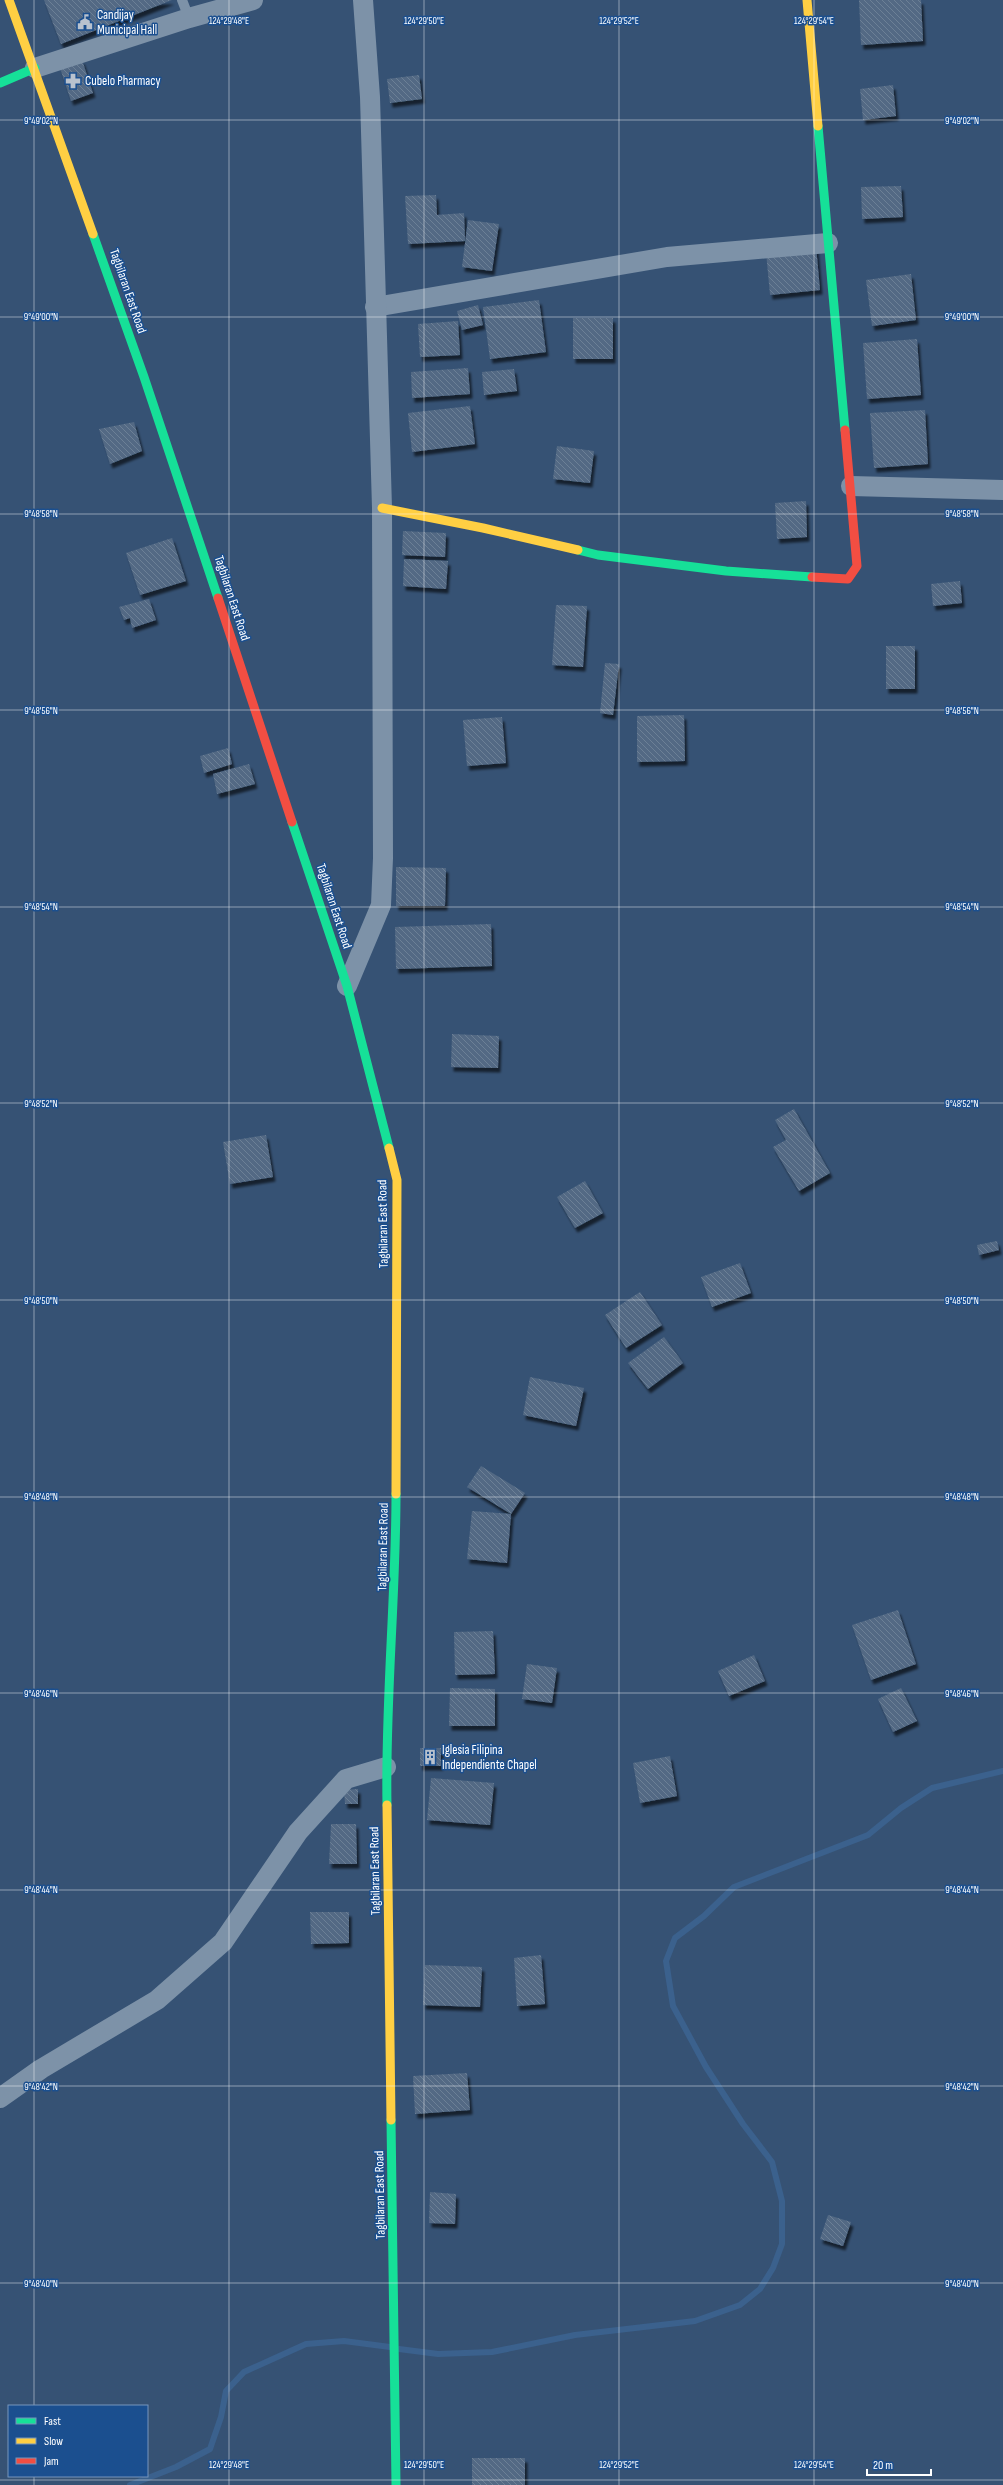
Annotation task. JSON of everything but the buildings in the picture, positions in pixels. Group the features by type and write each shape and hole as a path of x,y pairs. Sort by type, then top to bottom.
{"main road":[{"name":"Tagbilaran East Road","path":"9,0 36,68 144,377 347,986 397,1180 396,1564 386,1767 396,2485"},
{"path":"382,508 483,528 598,555 726,571 848,579 857,566 807,0"},
{"path":"0,83 36,68"}],"street":[{"path":"36,68 185,9 253,0"},
{"path":"347,986 381,905 383,858 382,508 374,307 370,97 363,0"},
{"path":"374,307 667,257 828,242"},
{"path":"851,486 1003,490"},
{"path":"0,2098 41,2069 157,2000 223,1942 298,1832 346,1779 386,1767"}],"waterway":[{"path":"399,2349 438,2354 492,2352 575,2335 695,2321 740,2305 760,2289 773,2268 782,2244 782,2201 772,2162 743,2124 706,2067 673,2006 666,1961 675,1938 704,1916 734,1887 868,1835 901,1808 932,1788 1003,1771"},
{"path":"130,2485 176,2467 210,2449 221,2417 226,2391 244,2372 306,2344 344,2341 390,2347"}],"traffic: fast":[{"path":"0,83 35,68"},
{"path":"818,126 845,430"},
{"path":"93,234 144,377 218,598"},
{"path":"578,550 598,555 726,571 812,577"},
{"path":"292,822 347,986 389,1148"},
{"path":"387,1805 388,1727 396,1533 396,1494"},
{"path":"391,2120 396,2485"}],"traffic: slow":[{"path":"9,0 93,234"},
{"path":"807,0 818,126"},
{"path":"382,508 483,528 578,550"},
{"path":"389,1148 397,1180 396,1494"},
{"path":"387,1805 391,2120"}],"traffic: jam":[{"path":"812,577 848,579 857,566 845,430"},
{"path":"218,598 292,822"}],"place":[{"name":"Candijay Municipal Hall","path":"85,22"},
{"name":"Cubelo Pharmacy","path":"73,81"},
{"name":"Iglesia Filipina Independiente Chapel","path":"430,1757"}]}
